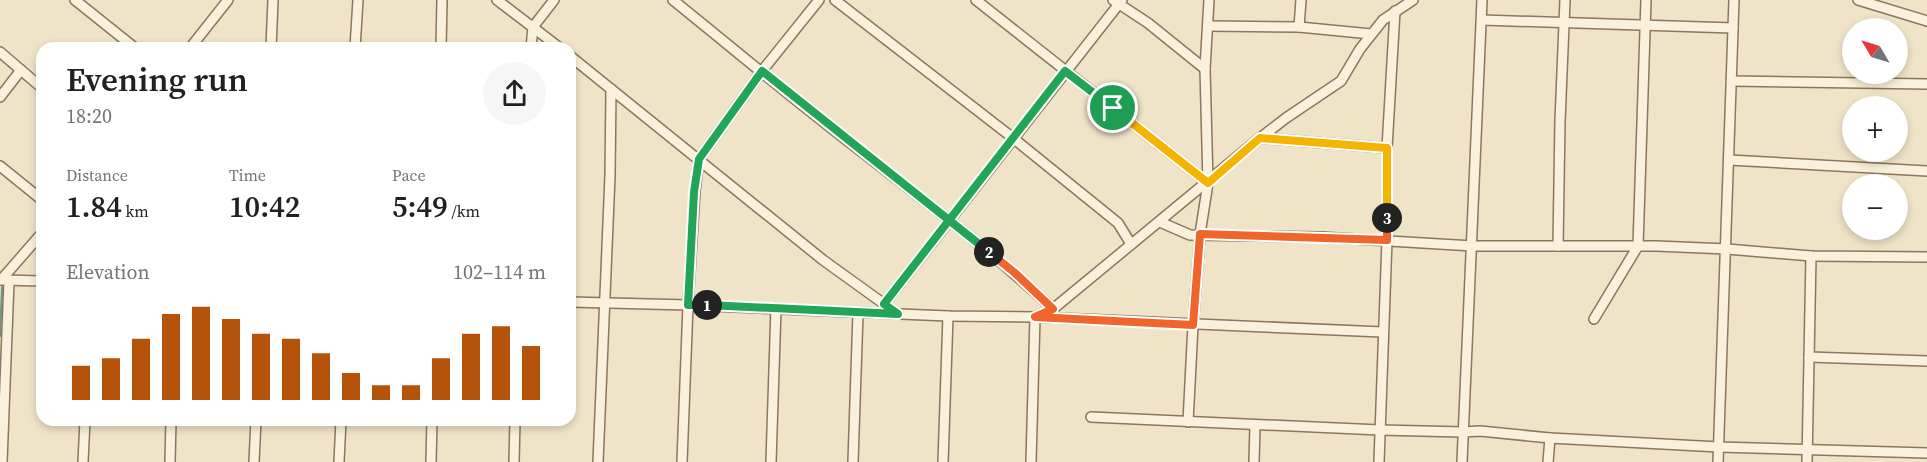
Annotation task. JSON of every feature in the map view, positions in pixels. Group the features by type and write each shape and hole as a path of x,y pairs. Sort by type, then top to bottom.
{"street":[{"path":"75,0 128,42"},
{"path":"195,42 226,3 215,0"},
{"path":"271,42 273,0"},
{"path":"355,42 358,0"},
{"path":"441,42 442,0"},
{"path":"497,0 552,42"},
{"path":"532,42 533,27 554,0"},
{"path":"673,0 860,151 951,220 1015,273 1053,309"},
{"path":"682,462 694,192 699,159 762,71 819,0"},
{"path":"835,0 1118,223 1131,244"},
{"path":"976,0 1208,183"},
{"path":"1188,422 1200,234 1208,183 1205,69 1209,0"},
{"path":"1299,27 1301,0"},
{"path":"1379,462 1387,240 1387,148 1395,0"},
{"path":"1035,317 1053,309 1286,117 1341,81 1371,34 1383,20 1413,0"},
{"path":"1462,462 1482,0"},
{"path":"1558,246 1565,0"},
{"path":"1594,319 1638,246 1646,0"},
{"path":"1718,462 1734,0"},
{"path":"1858,0 1927,21"},
{"path":"884,304 1118,1 1205,69"},
{"path":"1482,20 1733,28"},
{"path":"1209,26 1299,27 1371,34"},
{"path":"0,52 36,83"},
{"path":"576,61 823,260 898,314"},
{"path":"0,97 21,70"},
{"path":"1732,81 1927,84"},
{"path":"598,462 610,176 611,89"},
{"path":"1260,138 1387,148"},
{"path":"1729,160 1927,171"},
{"path":"0,166 36,195"},
{"path":"1160,222 1190,235 1387,240 1473,246 1638,246 1727,249 1811,256 1927,257"},
{"path":"2,462 3,277 36,240"},
{"path":"1808,462 1811,256"},
{"path":"3,277 36,280"},
{"path":"576,302 948,316 1035,317 1383,333"},
{"path":"771,462 776,308"},
{"path":"854,462 858,313"},
{"path":"943,462 948,316"},
{"path":"1031,462 1035,317"},
{"path":"1809,357 1927,361"},
{"path":"1091,417 1380,430 1480,431 1550,438 1808,450 1889,457 1927,453"},
{"path":"1254,462 1256,425"},
{"path":"83,462 85,426"},
{"path":"170,462 171,426"},
{"path":"254,462 256,426"},
{"path":"339,462 341,426"},
{"path":"431,462 432,426"},
{"path":"514,462 515,426"},
{"path":"1548,462 1550,438"}],"waterway":[{"path":"0,336 2,287"}],"route":[{"path":"1113,108 1065,71 951,220 884,304 898,314 688,305 694,192 699,159 762,71 860,151 951,220 1015,273 1053,309 1035,317 1193,325 1200,234 1387,240 1387,148 1260,138 1208,183 1113,108"}]}
